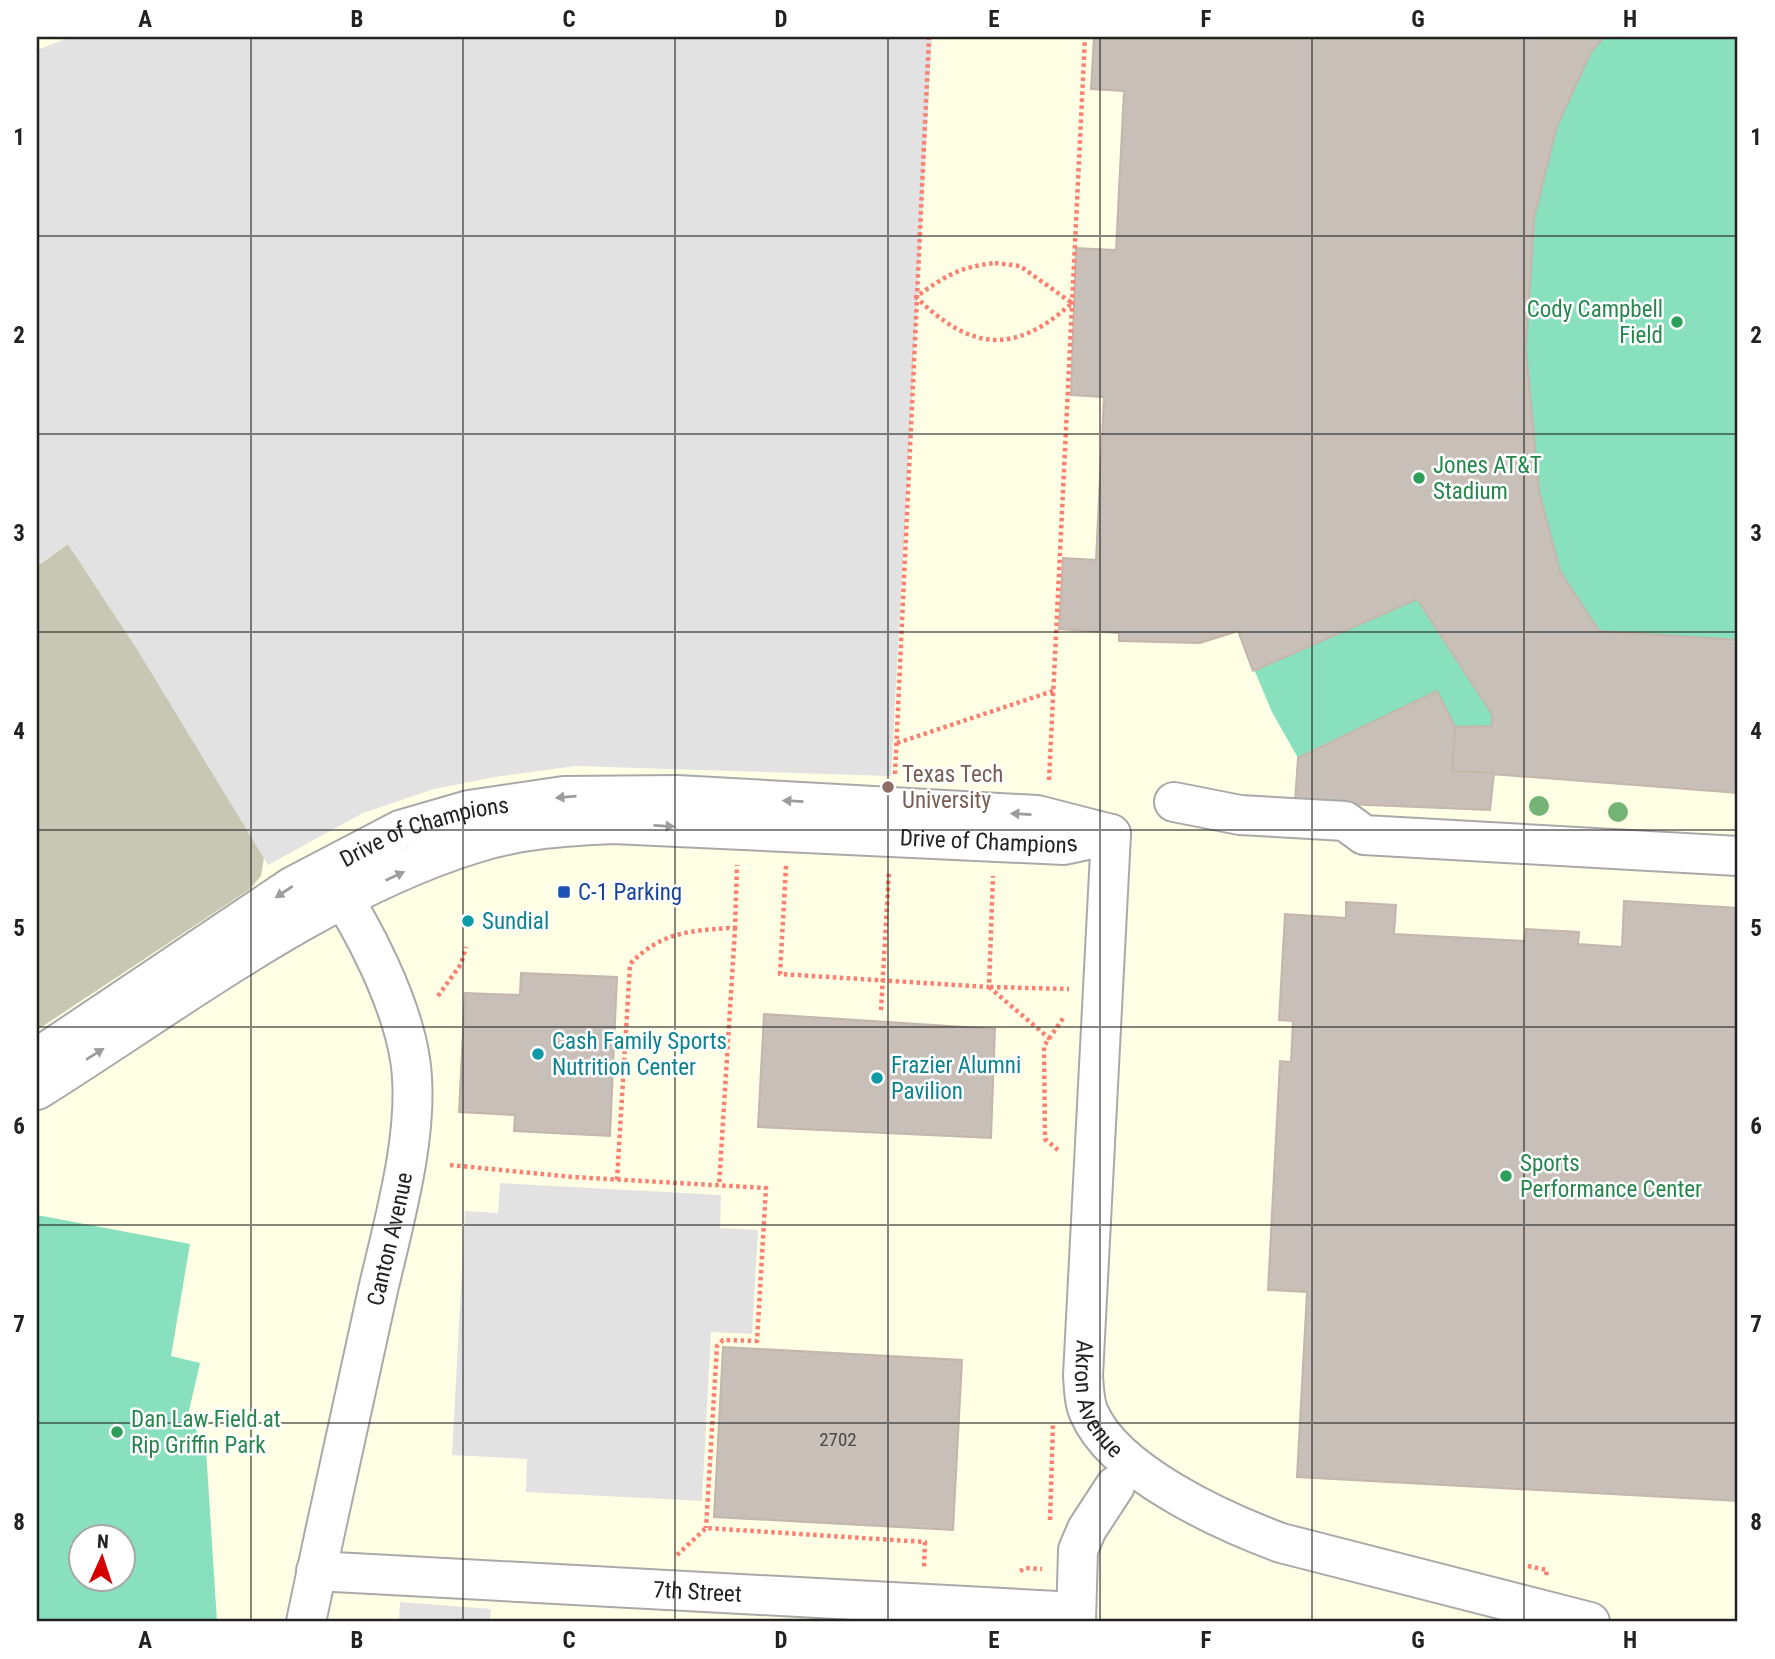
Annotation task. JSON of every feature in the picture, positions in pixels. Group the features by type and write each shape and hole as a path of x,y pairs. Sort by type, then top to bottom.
{"street":[{"path":"1174,802 1240,815 1345,821 1364,835 1738,856"},
{"name":"Drive of Champions","path":"37,1058 293,886 334,884 477,842 560,827 613,824 1064,845 1111,834"},
{"name":"Akron Avenue","path":"1111,834 1083,1376 1087,1410 1094,1424 1102,1435 1138,1467 1181,1497 1239,1527 1321,1554 1590,1622"},
{"name":"Drive of Champions","path":"37,1090 270,942 334,884"},
{"name":"Canton Avenue","path":"306,1622 392,1226 413,1093 404,1028 393,996 334,884"},
{"path":"37,1031 82,1030"},
{"path":"1076,1617 1078,1550 1087,1529 1115,1486"},
{"name":"7th Street","path":"316,1572 1076,1617"}],"path":[{"path":"895,783 929,37"},
{"path":"1048,788 1084,37"},
{"path":"916,297 944,276 966,266 995,263 1020,266 1072,303"},
{"path":"916,297 955,330 989,340 1010,340 1026,335 1072,303"},
{"path":"897,743 1053,691"},
{"path":"719,1186 738,857"},
{"path":"786,858 780,974 989,987 1069,989"},
{"path":"881,1010 889,863"},
{"path":"989,987 993,869"},
{"path":"617,1180 630,964 648,946 691,930 735,929"},
{"path":"438,996 461,964 466,947"},
{"path":"989,987 1050,1039"},
{"path":"450,1166 617,1180 766,1188 757,1341 723,1340 717,1346 706,1528 671,1560"},
{"path":"706,1528 925,1542 924,1572 929,1576"},
{"path":"1521,1565 1547,1570"},
{"path":"1013,1576 1026,1568 1048,1570"}],"shaded area":[{"name":"Texas Tech University","path":"37,37 1738,37 1738,1622 37,1622"},
{"path":"71,37 932,37 891,776 575,766 495,777 434,789 363,813 268,865 135,646 68,544 37,565 37,50"},
{"path":"68,544 266,845 261,876 250,889 37,1030 37,566"},
{"path":"500,1183 721,1195 720,1228 758,1230 752,1334 711,1332 702,1501 526,1492 527,1459 452,1455 465,1211 498,1213"},
{"path":"400,1602 491,1609 490,1622 399,1622"}],"green space":[{"name":"Jones AT&T Stadium","path":"1094,37 1738,37 1738,793 1494,774 1490,810 1295,802 1298,758 1272,712 1238,631 1200,643 1119,641 1119,633 1059,629 1063,558 1096,559 1104,398 1071,395 1076,248 1116,250 1124,91 1091,89"},
{"name":"Dan Law Field at Rip Griffin Park","path":"37,1215 190,1244 171,1356 200,1363 188,1415 206,1449 217,1622 37,1622"}],"building":[{"name":"Jones AT&T Stadium","path":"1094,37 1604,37 1591,52 1557,126 1534,219 1526,348 1539,491 1560,571 1599,631 1738,640 1738,793 1452,771 1455,727 1492,726 1492,714 1417,599 1253,671 1238,631 1200,643 1119,641 1119,633 1059,629 1063,558 1096,560 1104,397 1071,395 1076,248 1116,250 1124,91 1091,89"},
{"path":"1437,691 1455,727 1452,771 1494,773 1490,810 1295,802 1298,758"},
{"name":"Sports Performance Center","path":"1624,901 1738,908 1738,1501 1297,1477 1307,1292 1268,1290 1280,1061 1291,1062 1293,1021 1279,1020 1285,914 1346,918 1346,902 1396,905 1394,934 1525,941 1526,929 1579,932 1578,944 1622,947"},
{"name":"Cash Family Sports Nutrition Center","path":"521,973 617,977 610,1136 514,1131 515,1115 459,1112 465,993 520,995"},
{"name":"Frazier Alumni Pavilion","path":"764,1014 995,1029 991,1138 758,1127"},
{"path":"723,1347 962,1360 953,1530 714,1517"}],"place":[{"name":"Cody Campbell Field","path":"1677,322"},
{"name":"Jones AT&T Stadium","path":"1419,478"},
{"name":"Texas Tech University","path":"888,787"},
{"name":"C-1 Parking","path":"564,892"},
{"name":"Sundial","path":"468,921"},
{"name":"Cash Family Sports Nutrition Center","path":"538,1054"},
{"name":"Frazier Alumni Pavilion","path":"877,1078"},
{"name":"Sports Performance Center","path":"1506,1176"},
{"name":"Dan Law Field at Rip Griffin Park","path":"117,1432"}]}
